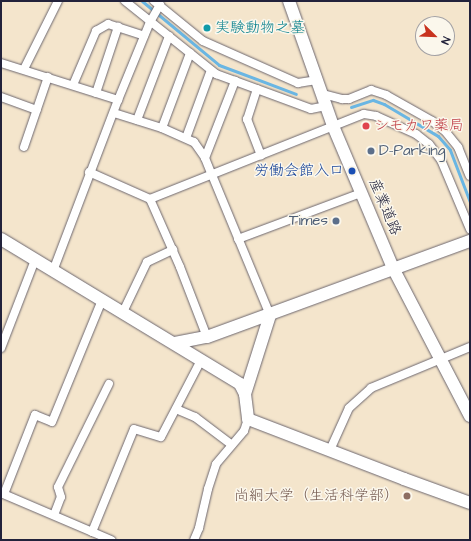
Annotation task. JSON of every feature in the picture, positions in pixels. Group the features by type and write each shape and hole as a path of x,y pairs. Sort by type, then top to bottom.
{"street":[{"path":"24,69 58,1"},
{"path":"126,1 216,74 311,109 325,100 348,98 371,90 386,95 432,121 445,131 458,147 470,176"},
{"name":"産業道路","path":"289,1 333,126 393,268 442,359 470,416"},
{"path":"53,271 89,172 157,3 203,41 298,83 318,80"},
{"path":"72,85 96,31 108,24 144,36"},
{"path":"96,93 118,27"},
{"path":"137,120 169,36"},
{"path":"162,128 190,53"},
{"path":"1,63 24,69 118,100"},
{"path":"186,138 211,70"},
{"path":"24,147 48,77"},
{"path":"204,158 235,81"},
{"path":"258,89 247,119 261,155"},
{"path":"1,97 37,110"},
{"path":"114,113 162,128 194,142 212,175 270,314 245,394"},
{"path":"150,198 212,175 364,114 376,116 416,134 429,144 441,160 470,229"},
{"path":"89,172 150,198 173,250 207,337"},
{"path":"238,239 361,193"},
{"path":"1,239 175,343 240,384 245,394 248,419 244,431 216,464 208,489 199,528 194,540"},
{"path":"175,343 207,337 470,241"},
{"path":"123,312 147,262 173,250"},
{"path":"1,348 35,260"},
{"path":"102,300 52,422 35,415 2,493 111,540"},
{"path":"330,450 349,408 371,388 470,347"},
{"path":"92,532 134,429 161,438 201,360"},
{"path":"54,515 61,497 58,487 109,384"},
{"path":"176,408 195,417 232,445"},
{"path":"248,419 470,503"}],"waterway":[{"path":"142,1 219,65 296,94"},
{"path":"351,107 373,100 384,104 438,136 450,150 470,202"}],"place":[{"name":"実験動物之墓","path":"207,28"},
{"name":"シモカワ薬局","path":"366,126"},
{"name":"D-Parking","path":"371,151"},
{"name":"労働会館入口","path":"352,171"},
{"name":"Times","path":"336,221"},
{"name":"尚絅大学（生活科学部）","path":"407,496"}]}
